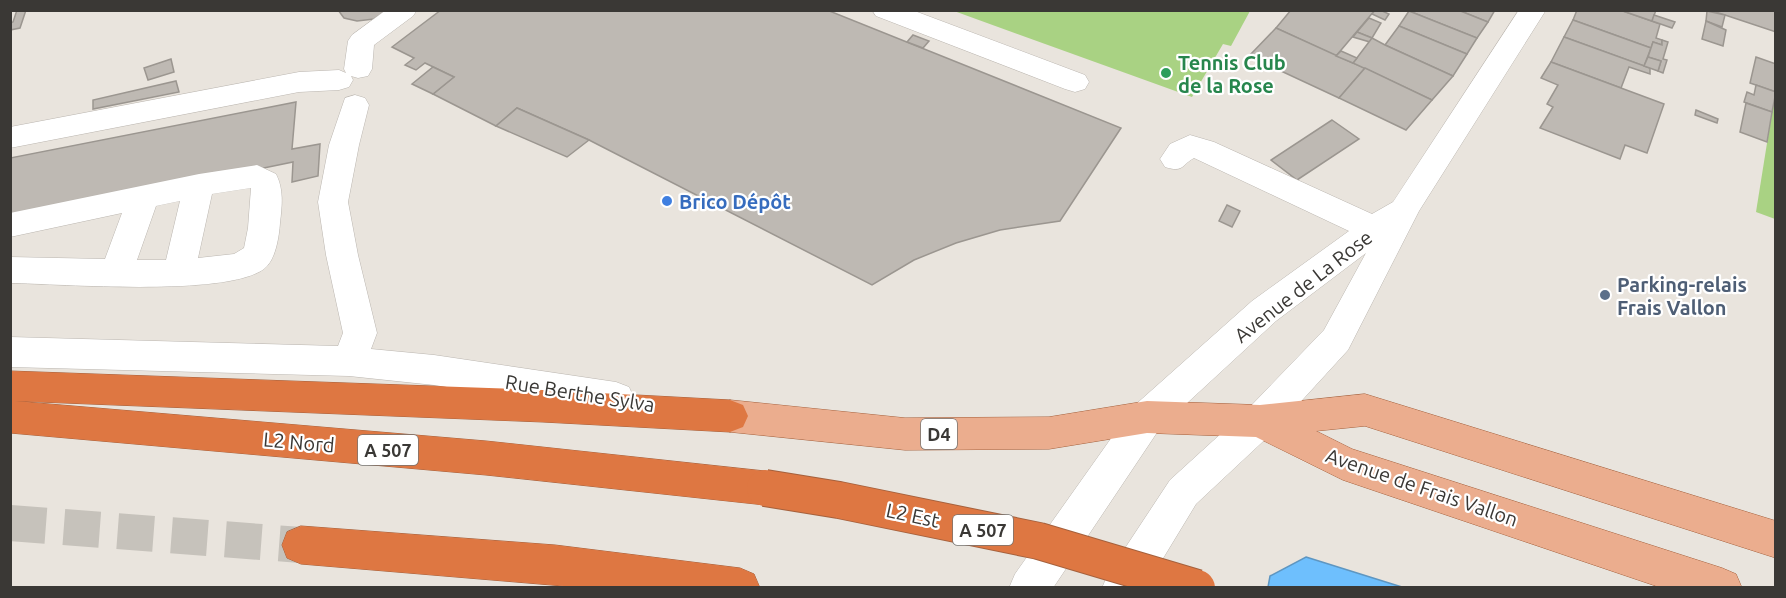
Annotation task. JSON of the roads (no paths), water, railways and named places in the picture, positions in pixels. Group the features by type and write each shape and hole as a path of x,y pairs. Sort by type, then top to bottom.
{"highway":[{"path":"10,386 543,406 730,416"},
{"name":"L2 Nord","path":"10,417 486,458 765,488"},
{"name":"L2 Est","path":"765,488 839,500 1039,541 1197,588"},
{"path":"301,545 555,564 740,588"},
{"path":"627,572 685,588"}],"main road":[{"path":"1260,421 1365,410 1776,540"},
{"name":"Rue Berthe Sylva","path":"730,416 905,435 1049,434 1147,417"},
{"name":"D4","path":"1147,417 1260,421"},
{"name":"Avenue de Frais Vallon","path":"1260,421 1342,463 1722,588"}],"street":[{"path":"349,361 360,333 342,255 333,202 344,145 351,85 361,41 404,10"},
{"path":"885,10 1075,82"},
{"name":"Avenue de La Rose","path":"1122,588 1183,492 1260,421 1336,340 1407,205 1533,10"},
{"path":"10,138 299,82 351,85"},
{"path":"1175,159 1180,152 1190,146 1204,150 1375,230"},
{"path":"10,225 199,185 256,176 265,182 267,189 261,249 254,260 238,268 179,272 10,270"},
{"path":"179,272 199,185"},
{"path":"116,272 144,197"},
{"name":"Avenue de La Rose","path":"1029,588 1147,417 1264,311 1407,205"},
{"name":"Rue Berthe Sylva","path":"10,352 349,361 434,370 730,416"}],"water":[{"path":"1306,557 1402,587 1268,587 1270,576"}],"tunnel":[{"path":"10,523 301,545"}],"place":[{"name":"Tennis Club de la Rose","path":"1166,73"},
{"name":"Brico Dépôt","path":"667,201"},
{"name":"Parking-relais Frais Vallon","path":"1605,295"}]}
